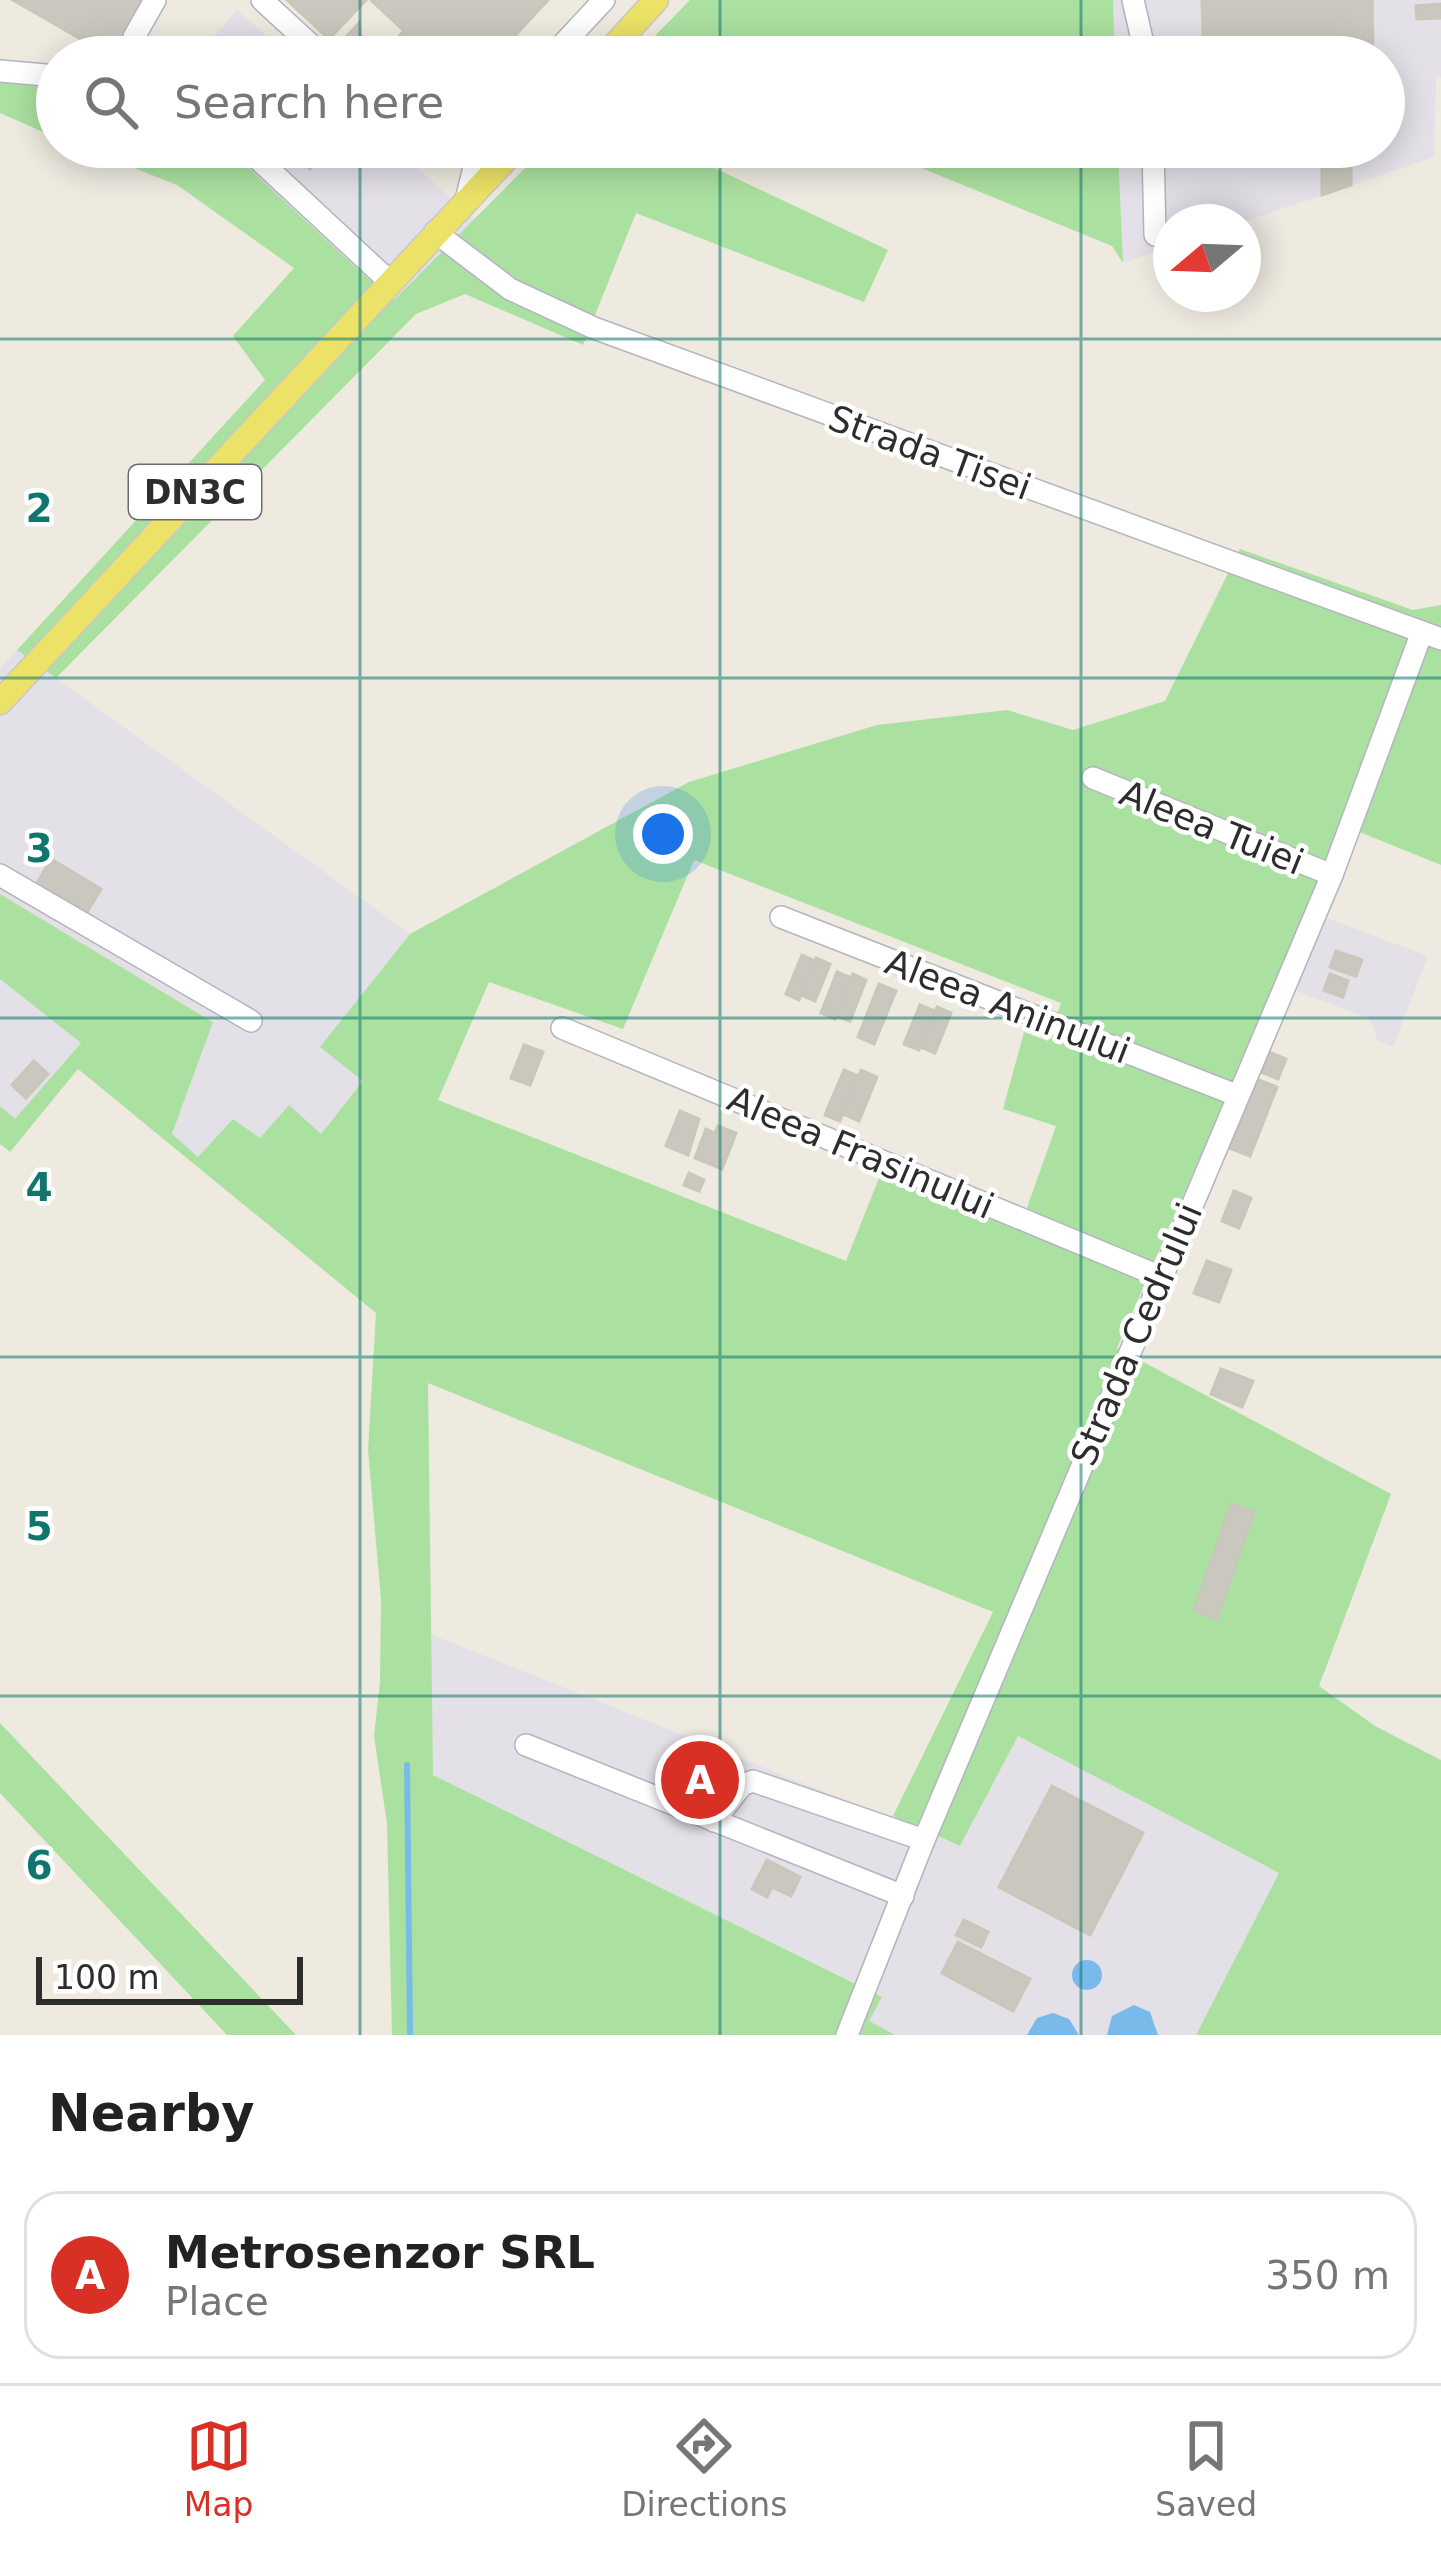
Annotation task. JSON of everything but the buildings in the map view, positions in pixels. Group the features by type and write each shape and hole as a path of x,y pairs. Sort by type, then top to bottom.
{"main road":[{"path":"623,36 656,0"},
{"name":"DN3C","path":"0,702 497,168"}],"lane":[{"path":"135,36 155,0"},
{"path":"262,0 301,36"},
{"path":"571,36 604,0"},
{"path":"1133,0 1141,36"},
{"path":"0,71 36,74"},
{"path":"267,168 390,282"},
{"path":"466,200 474,168"},
{"path":"1153,168 1154,204"},
{"name":"Strada Tisei","path":"435,232 510,289 594,328 1432,636"},
{"name":"Strada Cedrului","path":"856,2032 924,1840 1432,636"},
{"name":"Aleea Tuiei","path":"1093,778 1332,875"},
{"path":"0,875 251,1022"},
{"name":"Aleea Aninului","path":"781,917 1236,1095"},
{"name":"Aleea Frasinului","path":"562,1028 1161,1277"},
{"path":"526,1745 903,1897"},
{"path":"714,1820 742,1785 753,1781 924,1840"}],"shaded area":[{"path":"1113,0 1441,0 1434,157 1405,167 1405,36 1114,36"},
{"path":"237,10 267,36 214,36"},
{"path":"249,168 417,168 475,219 395,299"},
{"path":"1119,168 1402,168 1261,216 1261,204 1153,204 1153,252 1123,263"},
{"path":"17,650 410,934 321,1047 363,1081 321,1134 260,1138 233,1119 199,1158 172,1135 213,1021 0,894 0,668"},
{"path":"1324,917 1428,956 1393,1047 1378,1041 1369,1018 1296,991"},
{"path":"0,979 81,1043 15,1120 0,1106"},
{"path":"430,1634 960,1846 1018,1736 1280,1874 1196,2035 895,2035 869,2021 881,1996 433,1775"}],"green space":[{"path":"690,0 1113,0 1114,36 655,36"},
{"path":"0,80 36,83 36,129 0,113"},
{"path":"134,168 249,168 395,299 525,168 714,168 888,250 864,302 636,213 583,345 465,294 416,314 56,678 17,650 265,380 233,336 294,268 177,185"},
{"path":"921,168 1119,168 1123,263 1112,246"},
{"path":"1240,549 1413,610 1441,605 1441,865 1357,831 1307,910 1117,1348 1391,1494 1319,1686 1375,1726 1441,1760 1441,2035 1196,2035 1279,1873 1018,1736 960,1846 893,1816 993,1612 428,1383 433,1775 882,1997 869,2021 895,2035 392,2035 387,1824 374,1736 381,1600 368,1450 376,1313 78,1069 10,1152 0,1144 0,1106 15,1119 81,1043 0,979 0,894 213,1022 172,1134 198,1157 233,1119 260,1138 289,1105 321,1134 363,1081 320,1047 410,934 689,782 877,725 1007,710 1073,730 1165,701","holes":["694,860 1061,1003 1048,1041 1024,1032 1003,1109 1056,1126 1019,1230 881,1173 846,1261 438,1100 489,982 623,1029"]},
{"path":"0,1723 296,2035 227,2035 0,1793"}],"water":[{"path":"1087,1960 1098,1964 1102,1975 1098,1986 1087,1990 1076,1986 1072,1975 1076,1964"},
{"path":"1134,2005 1150,2012 1158,2035 1107,2035 1112,2016"},
{"path":"1053,2013 1069,2019 1079,2035 1027,2035 1037,2018"}],"waterway":[{"path":"407,1765 410,2035"}],"place":[{"name":"Metrosenzor SRL","path":"700,1780"}]}
